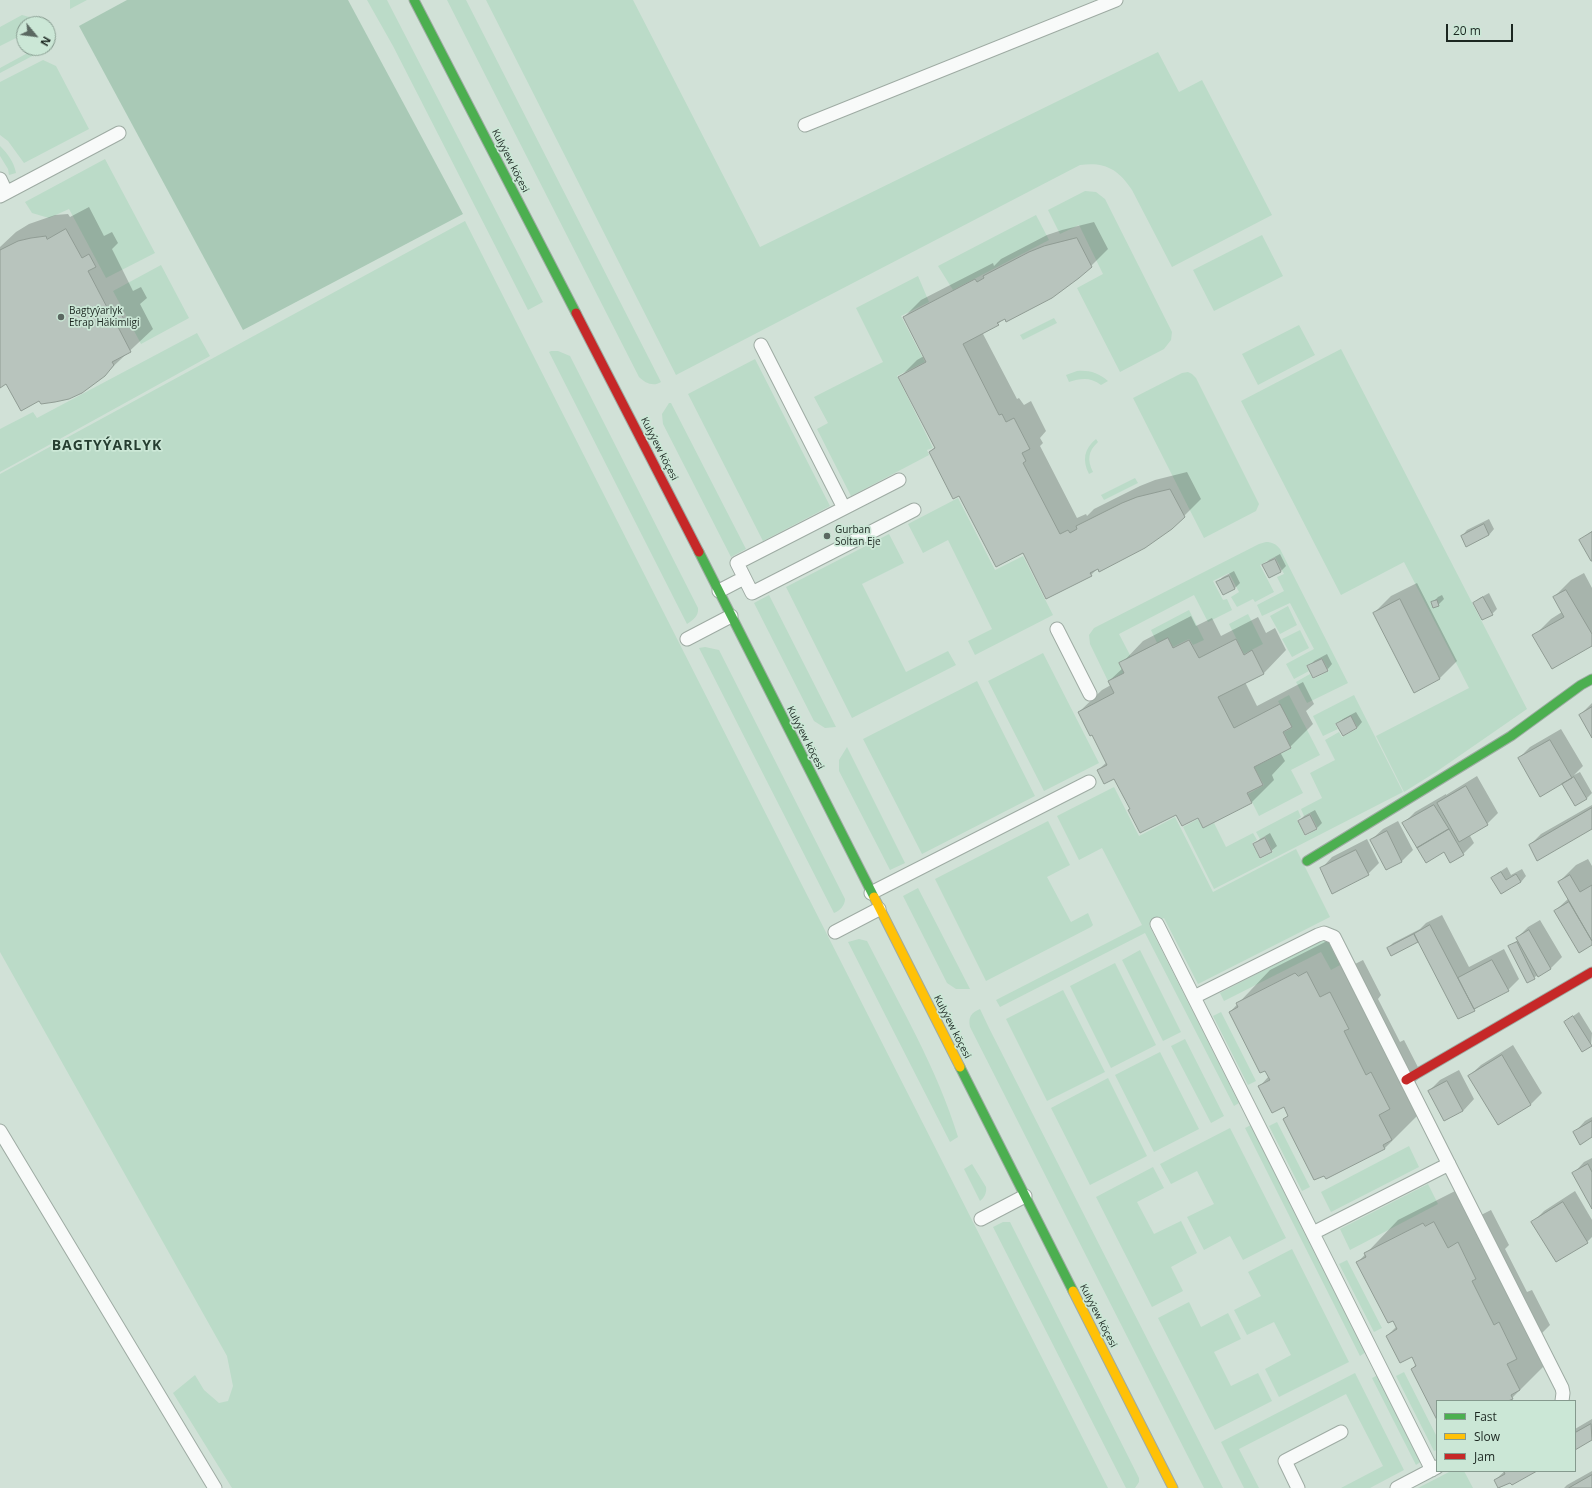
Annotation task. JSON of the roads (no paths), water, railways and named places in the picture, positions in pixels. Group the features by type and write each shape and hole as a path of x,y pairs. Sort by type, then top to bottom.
{"street":[{"name":"Kulyýew köçesi","path":"414,0 628,412 1173,1488"},
{"path":"1307,861 1511,736 1581,685 1592,679"},
{"path":"1406,1080 1592,972"}],"lane":[{"path":"805,125 1116,0"},
{"path":"0,179 3,194 119,133"},
{"path":"761,344 844,508"},
{"path":"899,480 737,563 744,578 752,593 914,510"},
{"path":"719,592 744,578"},
{"path":"687,640 731,616"},
{"path":"1057,629 1090,694"},
{"path":"871,893 1089,782"},
{"path":"835,932 879,909"},
{"path":"1157,924 1313,1233 1435,1469 1397,1488"},
{"path":"1194,998 1318,935 1324,933 1334,937 1562,1388 1562,1400"},
{"path":"0,1131 215,1488"},
{"path":"1313,1233 1449,1164"},
{"path":"981,1219 1025,1196"},
{"path":"1298,1488 1285,1461 1341,1432"}],"place":[{"name":"Bagtyýarlyk Etrap Häkimligi","path":"61,317"},
{"name":"Gurban Soltan Eje","path":"827,536"}],"district":[{"name":"BAGTYÝARLYK","path":"107,446"}]}
